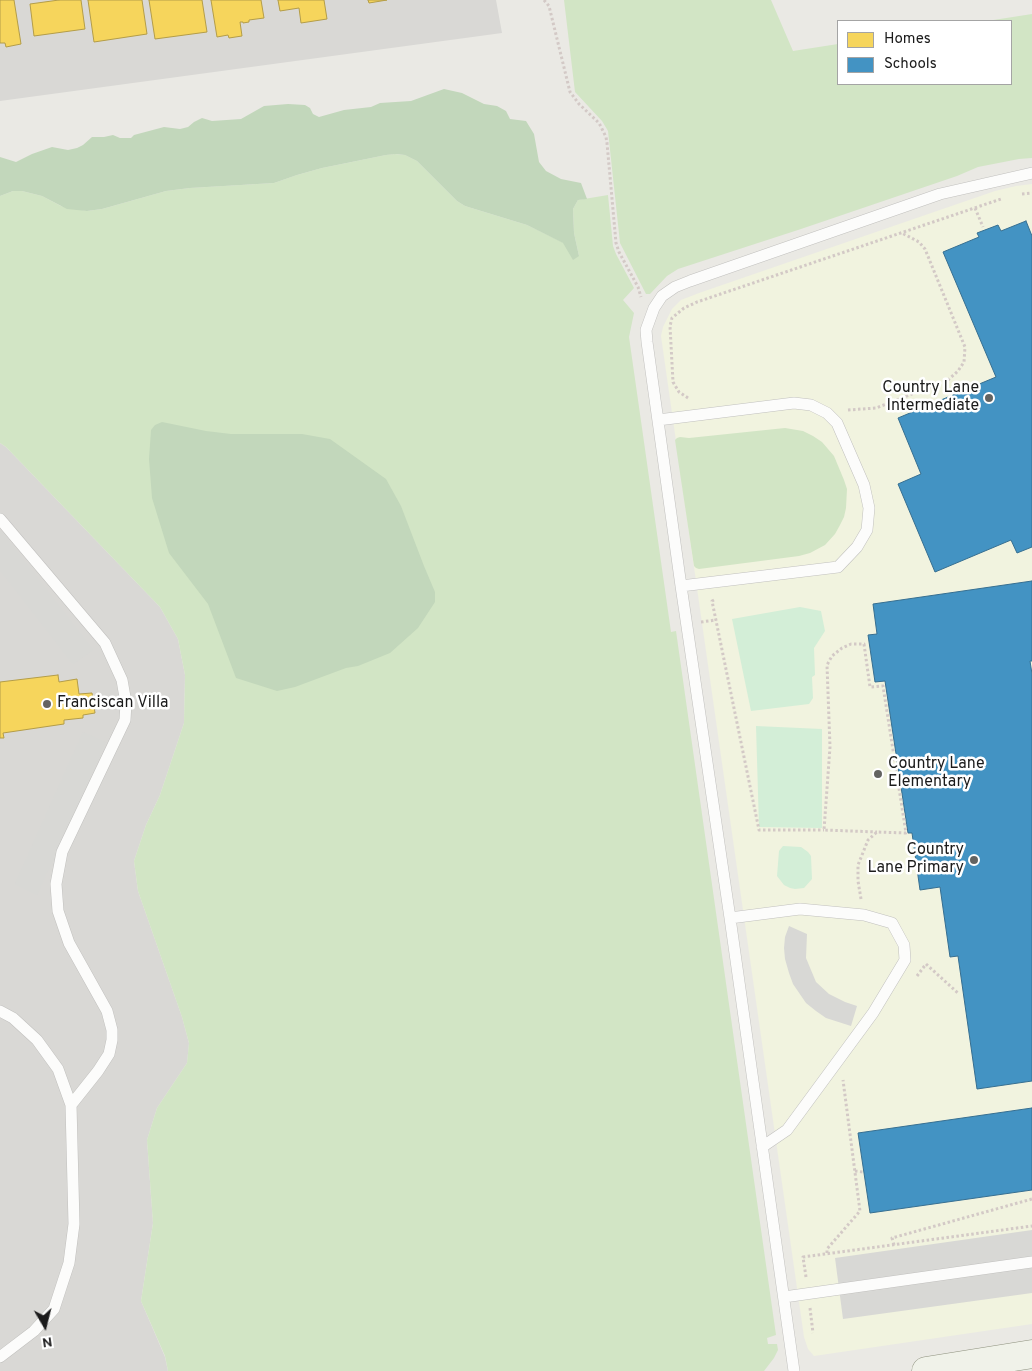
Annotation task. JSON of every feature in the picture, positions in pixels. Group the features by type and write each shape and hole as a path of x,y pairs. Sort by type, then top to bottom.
{"main road":[{"path":"926,1371 1032,1354"}],"lane":[{"path":"794,1371 646,342 646,330 654,308 662,296 690,281 940,194 1032,173"},
{"path":"658,420 794,403 811,405 827,413 837,423 864,485 869,508 867,530 857,547 838,567 681,586"},
{"path":"0,519 105,643 122,680 126,703 125,720 62,852 56,884 58,911 69,943 106,1011 112,1030 109,1054 71,1105"},
{"path":"730,918 800,909 864,915 892,923 904,945 905,960 873,1013 787,1130 762,1147"},
{"path":"0,1011 13,1018 38,1040 58,1069 71,1105 74,1224 70,1263 54,1309 34,1331 0,1356"},
{"path":"784,1296 1032,1262"}],"path":[{"path":"544,0 548,6 570,92 579,104 599,123 606,137 616,243 638,287 641,300"},
{"path":"1018,194 1032,193"},
{"path":"694,400 686,398 678,392 673,382 670,326 672,318 684,308 1002,199"},
{"path":"975,208 983,227"},
{"path":"851,418 846,410 876,408 948,380 964,362 965,347 924,249 919,242 901,233"},
{"path":"722,600 712,601 759,830 906,833 883,686 870,687 864,644 851,644 842,648 832,656 827,665 830,746 824,830"},
{"path":"699,622 716,620"},
{"path":"864,915 858,881 858,865 868,840 877,832"},
{"path":"915,979 926,964 959,994"},
{"path":"828,1254 827,1249 860,1211 843,1079"},
{"path":"855,1171 863,1172"},
{"path":"894,1245 892,1238 1032,1199"},
{"path":"813,1333 803,1257 1032,1226"}],"shaded area":[{"path":"0,0 496,0 502,33 0,101"},
{"path":"444,89 462,93 484,104 497,106 506,111 510,119 526,121 534,134 539,162 546,171 561,179 581,183 587,199 578,200 573,209 574,233 579,256 573,260 563,243 527,225 465,206 457,201 417,161 405,155 396,154 322,168 274,183 166,191 102,209 87,211 67,209 42,196 22,191 13,191 0,196 0,157 16,162 52,147 68,150 77,148 92,137 113,135 120,138 131,138 134,135 164,127 180,129 188,127 202,118 212,121 241,119 264,106 305,105 310,108 313,114 319,117 344,110 371,107 380,103 411,101"},
{"name":"Country Lane Elementary","path":"1032,184 1032,1324 814,1356 808,1349 804,1337 661,336 663,327 672,309 681,300 995,191"},
{"path":"162,422 231,434 302,434 330,439 386,479 401,506 435,592 435,602 418,628 390,653 295,687 277,691 236,678 208,604 169,553 152,498 149,459 151,430 155,425"},
{"path":"0,443 6,447 160,607 178,639 185,675 184,723 160,795 146,825 134,861 138,891 182,1017 189,1043 187,1063 157,1108 147,1140 153,1223 141,1301 165,1357 168,1371 0,1371"},
{"path":"0,530 93,650 73,664 0,570"},
{"path":"800,607 821,611 825,631 814,648 815,675 812,677 813,698 809,704 751,711 732,619"},
{"path":"756,726 822,729 822,828 759,827"},
{"path":"83,732 106,742 37,895 15,884"},
{"path":"783,846 801,847 811,856 812,879 804,888 790,888 784,885 777,876 779,851"},
{"path":"789,926 807,934 806,958 816,982 829,994 857,1006 851,1026 826,1018 816,1011 806,1003 793,984 785,959 784,948"},
{"path":"1032,1230 1032,1293 843,1319 835,1258"}],"green space":[{"path":"564,0 771,0 793,51 837,44 837,85 1012,85 1012,20 993,20 1032,14 1032,158 978,167 957,176 678,269 667,276 650,294 646,294 620,243 608,131 602,121 575,92"},
{"path":"395,154 405,155 417,161 457,201 465,206 527,225 564,243 579,256 574,233 573,209 578,200 608,195 613,246 634,288 623,300 634,313 629,337 671,632 676,631 776,1335 767,1338 768,1344 777,1344 778,1350 764,1371 168,1371 165,1356 141,1301 153,1223 147,1140 157,1108 187,1063 189,1043 182,1017 138,891 134,861 146,825 160,795 184,723 185,675 178,639 160,607 6,447 0,443 0,196 13,191 22,191 42,196 61,206 87,211 102,209 166,191 274,183 322,168"},
{"path":"785,428 803,431 813,436 822,442 834,456 847,489 844,517 835,534 825,545 810,553 799,556 696,568 694,566 675,440 680,437 689,438"}],"building: Homes":[{"path":"0,0 14,0 21,44 6,47 5,43 0,43"},
{"path":"59,0 81,0 85,29 34,36 30,4"},
{"path":"88,0 142,0 147,34 94,42"},
{"path":"149,0 202,0 207,32 155,39"},
{"path":"211,0 261,0 264,18 240,22 242,36 229,38 228,35 217,37"},
{"path":"278,0 324,0 327,19 301,23 299,8 280,11"},
{"path":"368,0 387,0 369,3"},
{"name":"Franciscan Villa","path":"58,675 59,682 77,679 79,694 92,693 95,713 83,715 83,718 64,720 64,724 3,733 4,738 0,738 0,682"}],"building: Schools":[{"name":"Country Lane Intermediate","path":"1026,221 1032,236 1032,547 1017,553 1011,540 935,572 898,484 921,474 898,418 996,377 943,252 979,237 977,233 998,225 1001,231"},
{"name":"Country Lane Primary","path":"1032,581 1032,661 1030,661 1032,674 1032,1081 977,1089 958,956 950,957 940,887 920,890 912,833 908,833 885,681 875,682 868,635 877,634 873,604"},
{"path":"1032,1108 1032,1190 870,1213 858,1133"}],"place":[{"name":"Country Lane Intermediate","path":"989,398"},
{"name":"Franciscan Villa","path":"47,704"},
{"name":"Country Lane Elementary","path":"878,774"},
{"name":"Country Lane Primary","path":"974,860"}]}
